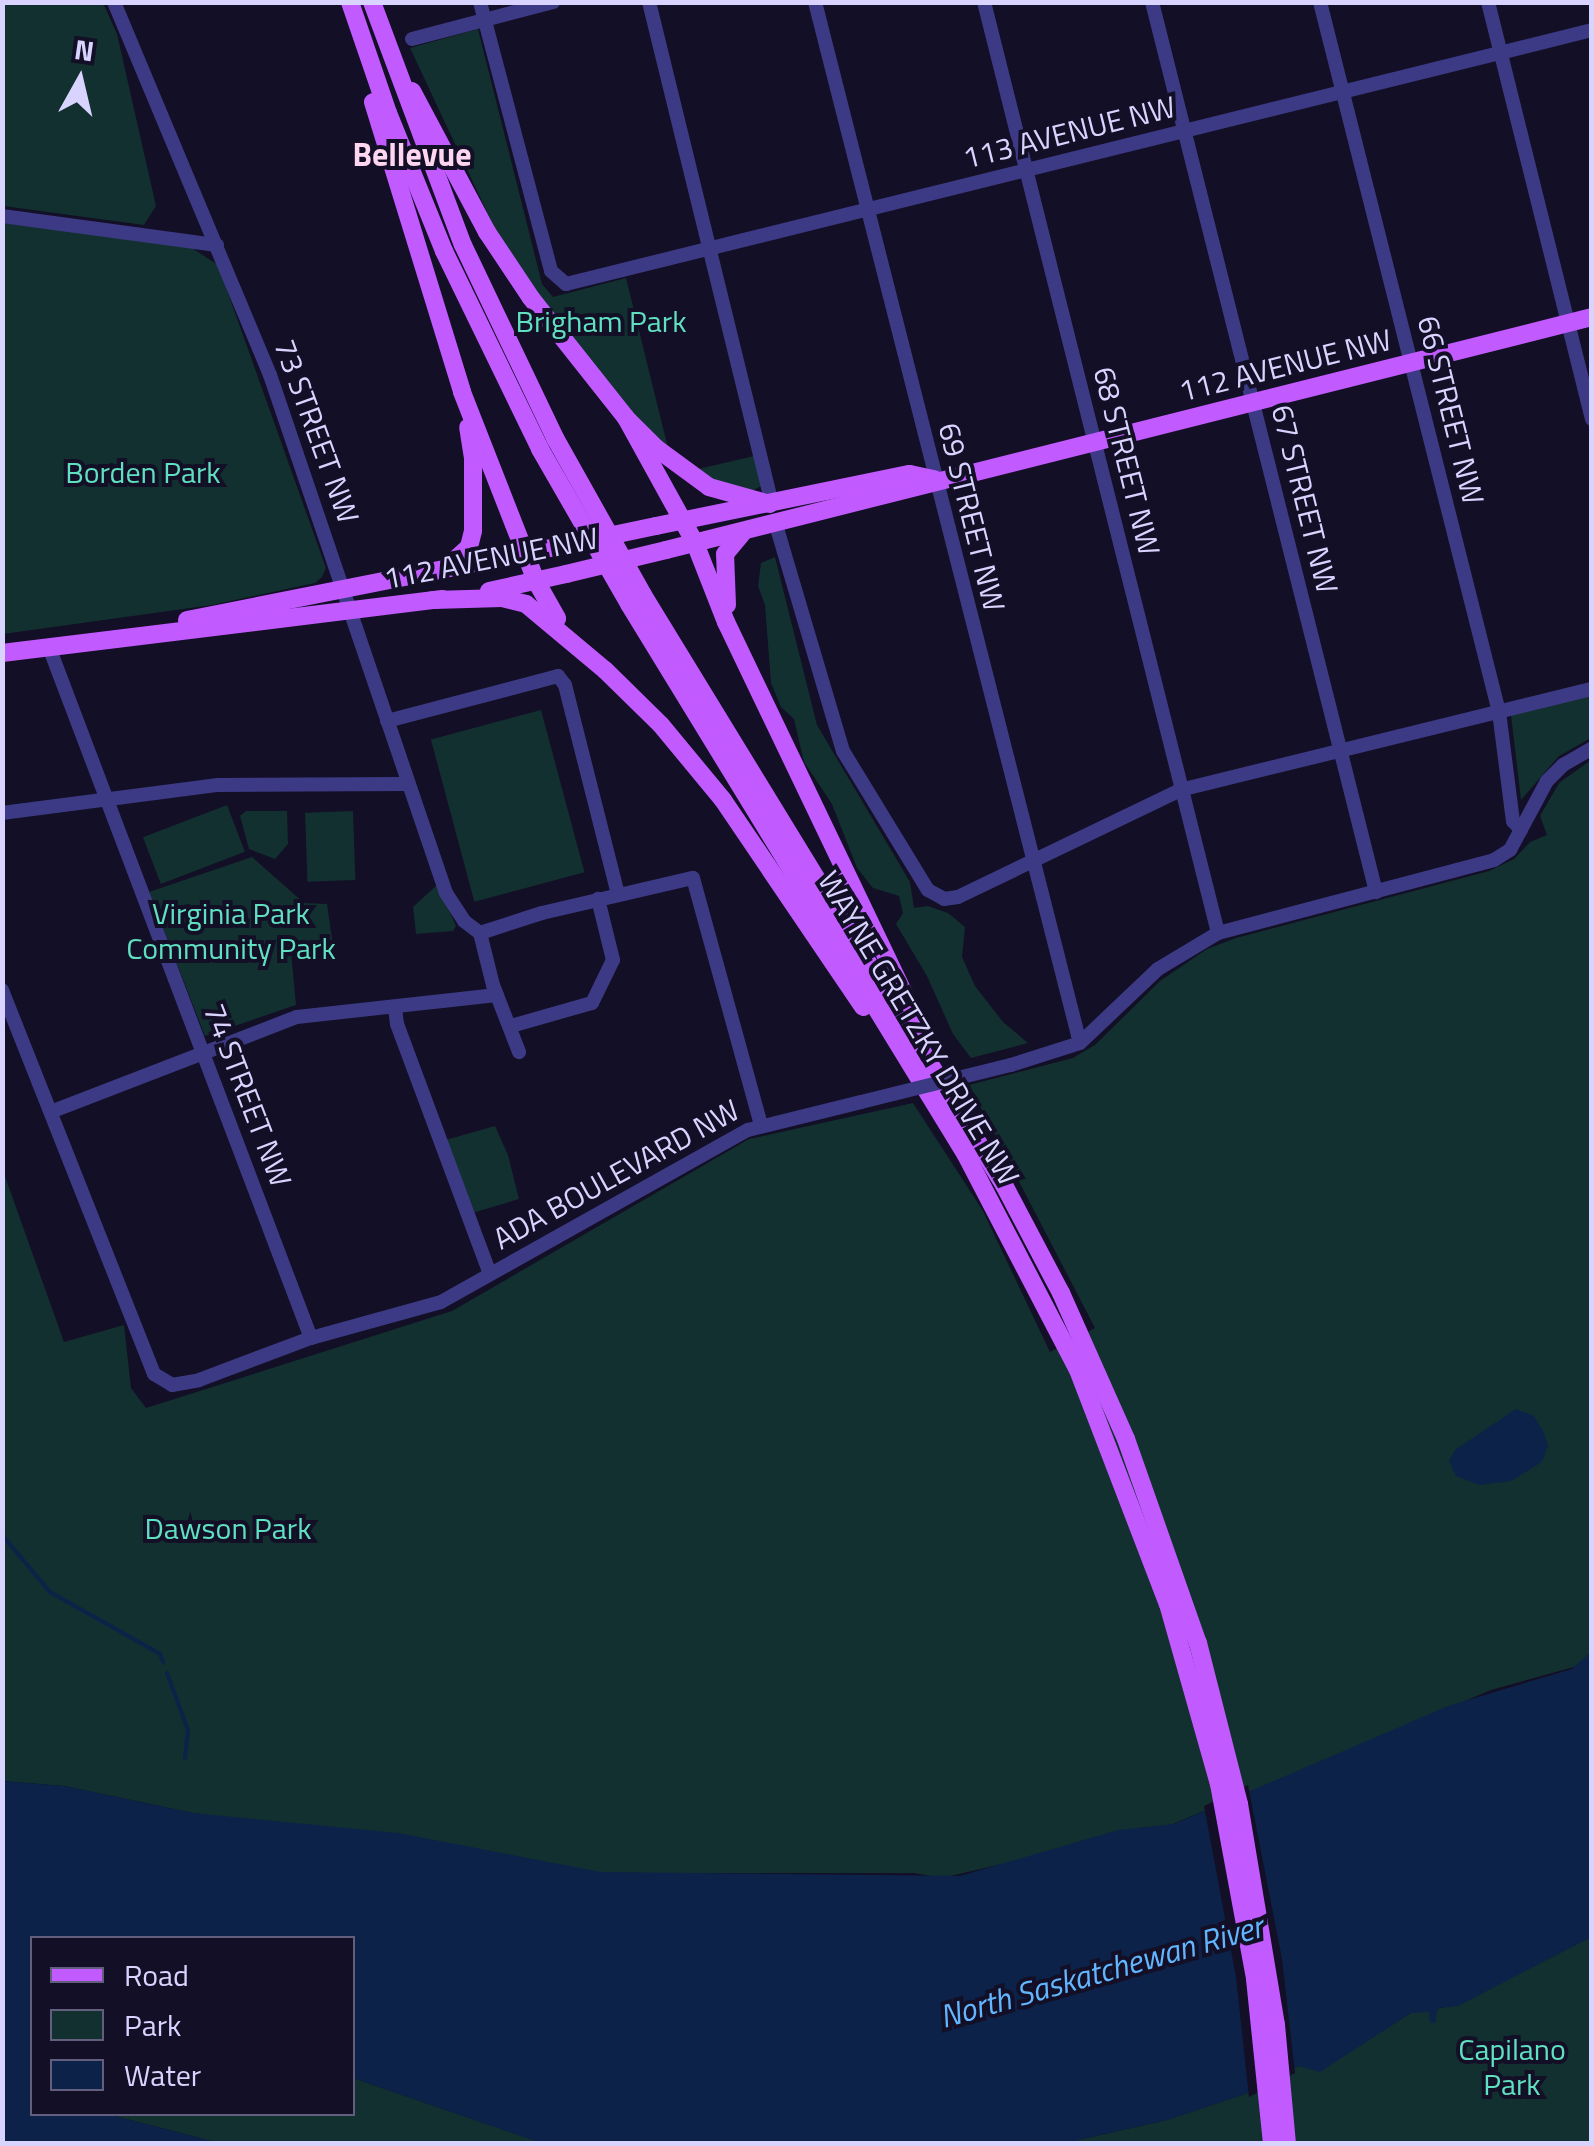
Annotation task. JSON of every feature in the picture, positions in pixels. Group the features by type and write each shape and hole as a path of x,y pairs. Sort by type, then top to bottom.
{"main road":[{"name":"WAYNE GRETZKY DRIVE NW","path":"350,2 471,313 540,449 629,604 1022,1218 1094,1364 1142,1480 1203,1689 1260,1912 1288,2144"},
{"name":"WAYNE GRETZKY DRIVE NW","path":"372,2 463,245 590,503 928,1075"},
{"path":"362,39 375,110 462,392 536,581 576,642"},
{"path":"383,39 487,232 531,298 626,418 656,448 709,487 771,504"},
{"name":"112 AVENUE NW","path":"2,653 433,600 536,581 918,490 934,479 1592,317"},
{"path":"444,568 464,553 473,530 473,458 462,392"},
{"path":"626,418 695,543 734,635 912,1005 928,1075"},
{"name":"112 AVENUE NW","path":"49,647 910,474 934,479"},
{"path":"734,635 724,586 724,560 727,547 744,532"},
{"path":"433,600 514,600 538,611 576,642 661,725 723,800 870,1017 928,1075"},
{"name":"WAYNE GRETZKY DRIVE NW","path":"1203,1689 1243,1910 1272,2144"}],"street":[{"name":"73 STREET NW","path":"114,2 270,375 446,893 464,921 480,933"},
{"path":"480,2 484,19"},
{"path":"412,39 553,2"},
{"path":"649,2 771,504"},
{"name":"69 STREET NW","path":"815,2 1080,1044"},
{"name":"68 STREET NW","path":"984,2 1218,933"},
{"name":"67 STREET NW","path":"1152,2 1376,892"},
{"name":"66 STREET NW","path":"1320,2 1500,712 1514,821 1522,830"},
{"path":"1488,2 1592,419"},
{"name":"113 AVENUE NW","path":"484,19 552,271 560,282 710,250 1592,30"},
{"path":"2,216 217,245"},
{"path":"776,524 842,750 928,890 944,899 958,897 1180,790 1592,689"},
{"name":"74 STREET NW","path":"49,647 311,1338"},
{"path":"387,720 558,676 618,894"},
{"name":"ADA BOULEVARD NW","path":"53,1111 154,1374 172,1384 199,1380 311,1338 440,1302 718,1144 761,1125 1080,1044 1158,970 1218,933 1494,860 1510,850 1547,781 1563,765 1592,748"},
{"path":"2,813 218,785 408,784"},
{"path":"519,1052 497,995 480,933 598,899 693,878 761,1125"},
{"path":"511,1026 592,1004 613,960 598,899"},
{"path":"2,990 53,1111 297,1017 497,995"},
{"path":"395,1008 397,1024 490,1274"}],"green space":[{"path":"2,3 103,3 117,34 156,206 144,225 3,206"},
{"name":"Brigham Park","path":"478,29 542,284 553,297 626,278 668,448 694,470 754,456 761,486 752,491 710,483 660,446 542,304 494,227 410,48"},
{"name":"Borden Park","path":"2,223 189,246 218,265 326,568 322,577 315,583 212,605 3,634"},
{"path":"775,557 817,725 910,882 914,908 928,906 948,913 965,927 962,957 975,986 1003,1022 1028,1043 971,1058 953,1034 927,976 896,924 903,913 899,896 873,888 857,868 832,804 804,762 794,719 781,707 771,683 765,605 758,586 761,563"},
{"path":"1591,695 1591,738 1559,756 1521,800 1511,715"},
{"path":"541,710 584,872 474,902 431,740"},
{"name":"Dawson Park","path":"1591,760 1591,1654 1581,1665 1491,1690 1173,1824 942,1878 914,1873 601,1873 193,1813 64,1786 3,1781 2,1168 64,1342 124,1325 131,1388 146,1408 452,1311 749,1139 913,1103 983,1211 1050,1352 1095,1328 969,1085 1073,1058 1095,1045 1160,981 1207,949 1489,871 1514,859 1530,842 1547,835 1540,816 1559,783"},
{"path":"227,805 245,852 161,884 143,837"},
{"path":"246,811 287,811 288,844 275,859 249,849 240,816"},
{"path":"353,811 355,880 307,882 305,813"},
{"name":"Virginia Park Community Park","path":"252,857 304,903 327,904 333,946 291,951 296,1005 205,1036 149,892"},
{"path":"438,884 456,926 453,931 416,934 413,907"},
{"path":"495,1126 508,1155 519,1199 469,1214 442,1141"},
{"name":"Capilano Park","path":"1591,1937 1591,2143 1060,2144 1167,2120 1245,2094 1298,2066 1364,2042 1411,2013 1458,2005"},
{"path":"355,2079 542,2143 219,2143 115,2116 355,2116"}],"water":[{"path":"1516,1409 1534,1416 1543,1431 1548,1446 1542,1462 1511,1481 1480,1485 1456,1476 1449,1461 1455,1450"},
{"name":"North Saskatchewan River","path":"1591,1652 1591,1937 1458,2006 1438,2008 1435,2023 1430,2023 1429,2012 1411,2013 1320,2072 1298,2066 1245,2094 1167,2120 1060,2144 541,2143 355,2079 355,1936 30,1936 30,2116 115,2116 219,2143 3,2143 2,1781 64,1786 193,1813 398,1833 601,1872 960,1876 1118,1830 1174,1824 1448,1706 1572,1669"}],"pier":[{"path":"1248,1785 1282,1959 1295,2073 1249,2097 1236,1977 1204,1806"}],"waterway":[{"path":"2,1535 50,1592 160,1654 163,1662"},
{"path":"167,1673 188,1730 185,1758"}],"district":[{"name":"Bellevue","path":"412,154"}]}
